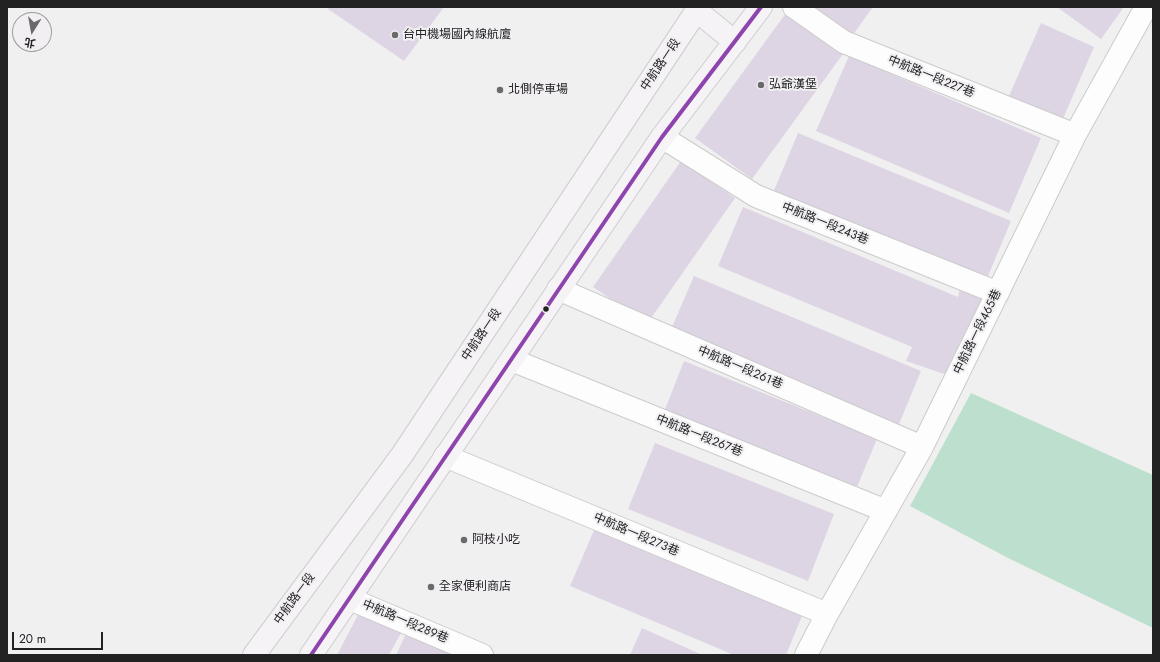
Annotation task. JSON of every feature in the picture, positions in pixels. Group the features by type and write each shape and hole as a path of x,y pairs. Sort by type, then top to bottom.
{"main road":[{"path":"310,655 350,599 445,456 512,360 558,289 662,137 761,7"},
{"path":"698,9 735,42"},
{"name":"中航路一段","path":"254,655 402,455 698,9"}],"lane":[{"name":"中航路一段227巷","path":"794,7 844,42 1075,135"},
{"name":"中航路一段465巷","path":"806,655 826,614 922,447 1075,135 1146,7"},
{"name":"中航路一段243巷","path":"662,137 756,196 998,293"},
{"name":"中航路一段261巷","path":"558,289 922,447"},
{"name":"中航路一段267巷","path":"512,360 886,511"},
{"name":"中航路一段273巷","path":"445,456 826,614"},
{"name":"中航路一段289巷","path":"350,599 482,655"}],"green space":[{"path":"971,393 1153,475 1153,628 1008,558 910,506"}],"building":[{"name":"台中機場國內線航廈","path":"329,7 444,7 404,61 328,9"},
{"path":"810,7 873,7 852,36"},
{"path":"1057,7 1124,7 1101,39"},
{"path":"786,13 843,54 752,179 695,138"},
{"path":"1041,23 1094,47 1062,121 1008,98"},
{"path":"849,56 1041,138 1009,213 816,131"},
{"path":"798,133 1011,221 986,281 773,193"},
{"path":"681,161 735,198 647,324 593,287"},
{"path":"743,207 958,297 960,287 984,296 947,375 906,361 912,347 718,266"},
{"path":"694,276 921,371 897,429 669,334"},
{"path":"684,361 877,439 854,494 662,417"},
{"path":"655,443 834,514 808,581 628,509"},
{"path":"595,528 802,616 786,655 734,655 570,586"},
{"path":"360,611 401,633 389,655 337,655"},
{"path":"642,628 698,653 703,655 630,655"},
{"path":"408,629 467,655 396,655"}],"transit line":[{"path":"311,655 662,137 761,7"}],"place":[{"name":"台中機場國內線航廈","path":"395,35"},
{"name":"弘爺漢堡","path":"761,85"},
{"name":"北側停車場","path":"500,90"},
{"name":"阿枝小吃","path":"464,540"},
{"name":"全家便利商店","path":"431,587"}]}
